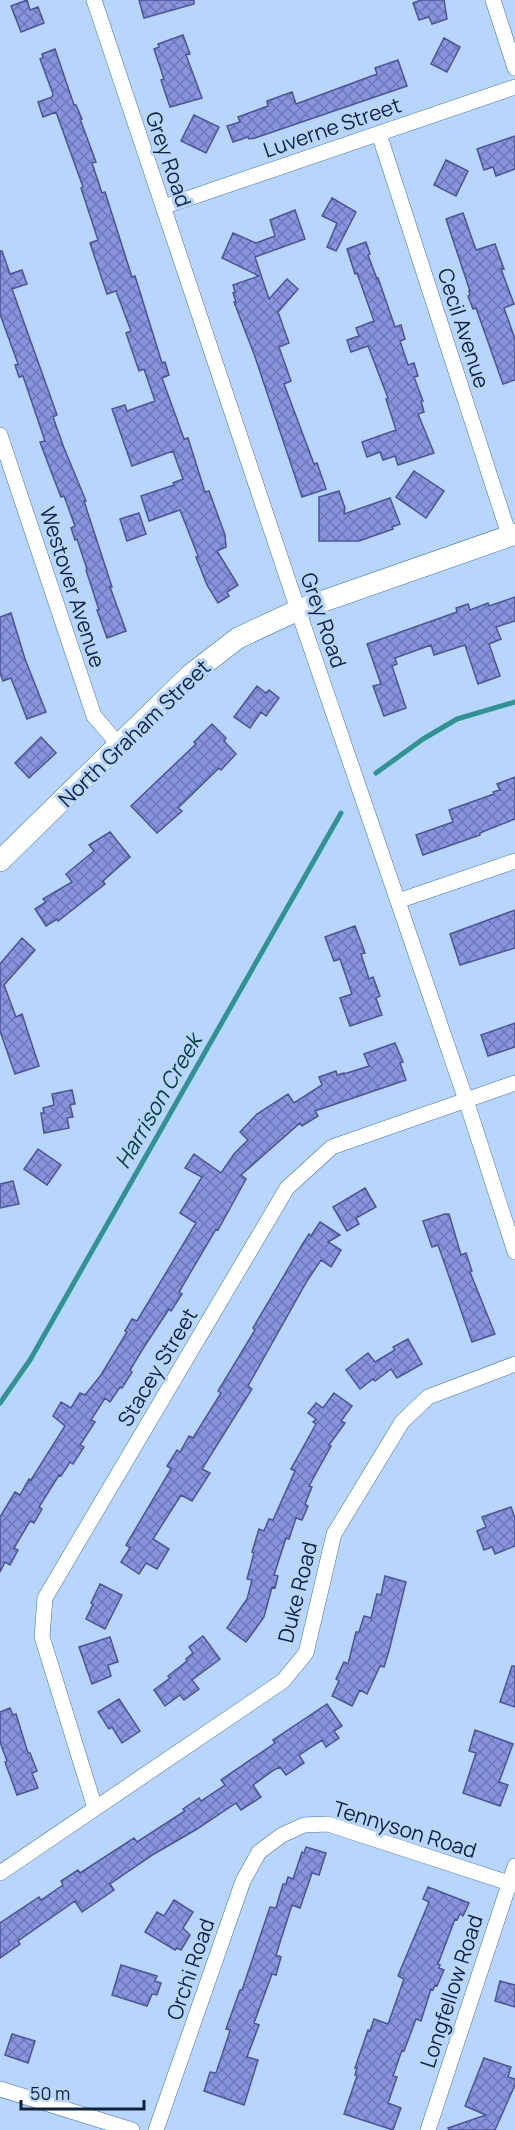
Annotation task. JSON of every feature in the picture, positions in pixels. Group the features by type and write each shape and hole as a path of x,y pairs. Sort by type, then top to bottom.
{"main road":[{"name":"North Graham Street","path":"0,861 190,675 238,638 298,610 512,535"}],"street":[{"name":"Grey Road","path":"94,0 515,1252"},
{"path":"493,0 515,68"},
{"name":"Luverne Street","path":"163,207 515,87"},
{"name":"Cecil Avenue","path":"379,134 512,535"},
{"name":"Westover Avenue","path":"0,435 94,716 119,745"},
{"path":"398,901 515,861"},
{"name":"Stacey Street","path":"95,1808 42,1637 45,1598 287,1188 332,1147 515,1083"},
{"name":"Duke Road","path":"0,1873 283,1681 306,1653 334,1534 402,1422 428,1397 515,1364"},
{"name":"Tennyson Road","path":"282,1835 304,1825 328,1824 512,1884"},
{"name":"Orchi Road","path":"156,2130 243,1881 259,1852 282,1835"},
{"name":"Longfellow Road","path":"428,2130 512,1884 515,1866"},
{"path":"0,2089 132,2130"}],"building":[{"path":"27,0 30,10 38,7 44,23 21,32 11,6"},
{"path":"139,0 194,0 194,4 144,18"},
{"path":"421,0 444,0 447,19 432,24 429,17 419,20 413,3"},
{"path":"183,35 190,54 186,55 202,98 170,107 154,49 159,47 158,44"},
{"path":"444,38 460,47 447,72 431,64"},
{"path":"55,49 74,105 82,119 80,119 96,162 92,163 102,193 105,192 132,277 135,276 162,363 165,362 169,375 162,378 184,439 188,438 205,492 209,491 225,535 226,547 217,551 238,585 227,592 229,596 218,603 207,585 180,510 149,521 141,496 174,485 173,483 183,479 173,451 132,466 112,409 125,405 127,411 155,401 144,369 139,371 126,333 131,331 116,291 107,294 90,243 98,240 81,188 83,187 56,112 43,117 38,102 52,97 53,94 40,59 43,58 42,54"},
{"path":"398,60 407,86 255,138 249,139 248,137 233,142 227,126 240,122 238,117 268,106 267,101 292,92 296,104 377,74 375,68"},
{"path":"194,115 219,127 206,153 181,141"},
{"path":"515,136 515,169 496,176 493,167 484,170 477,149"},
{"path":"446,160 468,171 456,196 434,185"},
{"path":"332,198 356,212 336,251 327,247 337,223 322,216"},
{"path":"295,210 305,239 255,257 269,299 287,279 298,289 278,312 289,343 279,347 291,381 284,384 314,464 317,463 326,489 302,497 234,302 236,302 233,285 259,276 222,258 233,233 256,243 275,236 270,220"},
{"path":"463,213 476,250 495,244 504,269 501,269 514,304 504,308 515,339 515,380 503,384 476,308 473,309 468,296 470,291 446,219"},
{"path":"366,242 370,254 368,255 395,327 401,325 405,339 400,341 408,365 414,363 418,376 414,377 423,401 421,401 424,412 418,414 434,453 398,465 395,456 383,460 380,452 367,457 362,442 396,430 386,399 388,398 368,346 351,352 347,340 359,336 356,328 374,321 347,249"},
{"path":"0,251 2,251 10,274 22,270 27,284 12,289 57,415 53,417 86,501 84,501 112,587 110,587 126,631 107,638 97,610 99,610 87,569 71,528 75,526 40,442 45,441 23,376 19,377 15,365 18,364 0,314"},
{"path":"414,471 444,491 426,518 396,497"},
{"path":"339,491 345,508 344,514 390,498 400,524 392,527 393,529 359,541 319,541 319,497"},
{"path":"139,513 146,534 127,541 120,519"},
{"path":"515,597 515,621 496,627 501,639 489,644 500,676 478,684 465,645 434,655 431,645 395,658 397,664 392,666 406,708 384,716 373,686 381,684 367,644 457,612 456,608 468,604 470,610"},
{"path":"11,613 25,659 46,712 27,719 11,678 3,681 0,673 0,617"},
{"path":"257,686 266,693 269,690 279,698 266,716 261,712 250,728 234,717"},
{"path":"212,724 226,738 224,741 236,754 178,808 182,811 157,833 131,806 196,744 194,742"},
{"path":"41,737 56,753 29,778 15,763"},
{"path":"515,777 515,819 480,833 480,835 423,855 416,835 453,822 449,810 494,794 493,792 500,790 497,784"},
{"path":"110,832 130,857 103,881 105,884 58,921 57,919 46,926 35,909 46,902 43,899 72,882 66,874 94,851 89,845"},
{"path":"515,910 515,948 460,965 450,934"},
{"path":"355,926 365,953 361,954 369,979 373,977 380,996 376,998 382,1015 350,1026 340,998 352,994 340,959 334,961 325,937"},
{"path":"22,938 35,950 4,985 16,1017 22,1014 39,1066 15,1074 0,1031 0,964"},
{"path":"515,1023 515,1047 488,1056 481,1035"},
{"path":"395,1043 403,1062 400,1063 406,1080 315,1111 318,1116 302,1126 300,1123 241,1175 246,1179 218,1230 216,1229 179,1292 182,1294 171,1311 169,1309 144,1347 122,1388 120,1387 110,1402 105,1398 91,1420 95,1422 80,1445 84,1447 73,1464 70,1462 61,1476 59,1475 39,1507 42,1509 34,1523 30,1521 14,1548 18,1550 10,1565 5,1562 0,1572 0,1517 15,1492 20,1495 29,1479 31,1480 65,1426 53,1416 61,1402 71,1408 80,1393 85,1395 101,1375 127,1332 125,1331 132,1319 137,1321 196,1223 180,1213 202,1177 185,1168 194,1154 221,1173 234,1154 248,1140 240,1132 257,1114 288,1094 294,1103 322,1085 319,1077 336,1071 337,1075 344,1074 369,1066 364,1054"},
{"path":"72,1090 75,1104 70,1105 73,1117 67,1118 69,1128 44,1133 41,1113 44,1113 43,1108 54,1105 52,1094"},
{"path":"38,1149 61,1165 47,1185 24,1169"},
{"path":"13,1181 19,1204 0,1208 0,1184"},
{"path":"365,1188 376,1207 356,1218 359,1224 347,1231 333,1207"},
{"path":"449,1214 461,1255 466,1253 472,1271 470,1272 495,1334 472,1342 438,1245 432,1247 423,1221"},
{"path":"320,1222 340,1235 328,1242 341,1250 331,1267 321,1260 307,1281 248,1386 252,1389 202,1469 210,1473 192,1501 181,1495 153,1539 169,1549 157,1569 146,1563 139,1574 121,1562 130,1548 126,1545 171,1469 167,1466 177,1450 180,1452 189,1436 193,1438 221,1393 218,1391 255,1330 253,1328 302,1245"},
{"path":"408,1339 422,1364 397,1378 391,1369 360,1389 346,1370 368,1353 375,1362 395,1350 393,1347"},
{"path":"334,1393 352,1406 341,1421 345,1423 329,1445 331,1446 309,1486 312,1487 305,1504 308,1506 302,1520 296,1518 289,1539 286,1538 274,1575 278,1576 275,1588 272,1587 264,1617 246,1642 227,1628 247,1599 252,1580 247,1579 259,1529 264,1531 269,1519 273,1520 295,1471 291,1469 316,1424 313,1422 316,1419 308,1413 316,1403 323,1408"},
{"path":"511,1507 515,1518 515,1546 495,1554 492,1547 484,1550 477,1531 486,1527 482,1517"},
{"path":"385,1576 406,1582 389,1651 384,1667 380,1666 367,1694 360,1690 352,1706 332,1696 339,1681 336,1679 344,1662 348,1664 356,1632 359,1632 364,1616 371,1618 377,1594 381,1595"},
{"path":"100,1584 122,1595 105,1629 86,1619"},
{"path":"203,1636 220,1659 192,1680 199,1689 184,1700 180,1695 165,1706 154,1690 187,1661 186,1659 193,1653 189,1647"},
{"path":"110,1637 118,1662 108,1665 111,1676 92,1684 79,1647"},
{"path":"512,1666 515,1666 515,1707 500,1702"},
{"path":"119,1699 140,1731 122,1743 112,1727 109,1729 98,1712"},
{"path":"327,1704 342,1726 334,1731 339,1738 326,1747 322,1740 299,1755 304,1763 286,1775 280,1767 274,1770 253,1785 261,1797 241,1810 236,1803 154,1854 110,1884 114,1890 82,1912 75,1901 18,1941 20,1944 0,1958 0,1923 39,1897 41,1900 63,1885 61,1881 78,1870 80,1873 134,1838 137,1842 185,1811 183,1809 199,1798 201,1801 225,1785 221,1780 275,1743 273,1740"},
{"path":"10,1708 13,1715 16,1714 28,1753 37,1771 32,1773 38,1788 17,1795 0,1742 0,1712"},
{"path":"475,1730 513,1744 499,1782 508,1785 500,1806 463,1793 476,1753 469,1751"},
{"path":"306,1847 326,1853 319,1875 312,1873 300,1908 292,1905 276,1955 281,1957 276,1975 272,1974 254,2023 259,2025 247,2057 258,2060 244,2105 204,2091 210,2072 216,2073 230,2030 226,2029 240,1990 242,1990 270,1907 276,1908 283,1884 286,1884 288,1877 293,1879 302,1852 304,1853"},
{"path":"428,1887 469,1903 463,1916 460,1914 457,1920 455,1919 438,1964 439,1968 444,1970 437,1986 431,1989 421,2021 416,2019 393,2076 397,2077 388,2103 401,2108 393,2130 344,2114 357,2076 355,2075 357,2068 355,2068 368,2030 370,2031 374,2019 388,2024 404,1979 398,1976 429,1902 423,1899"},
{"path":"174,1900 193,1912 183,1928 190,1935 181,1950 177,1948 175,1950 145,1932 157,1912 164,1916"},
{"path":"121,1965 157,1976 155,1981 161,1983 157,1995 152,1994 147,2006 112,1995"},
{"path":"500,1981 515,1985 515,2007 495,2001"},
{"path":"12,2034 35,2041 28,2063 5,2055"},
{"path":"484,2058 511,2067 508,2077 515,2079 515,2085 495,2130 449,2130 448,2128 486,2115 465,2106"}],"waterway":[{"name":"Harrison Creek","path":"376,773 423,739 457,719 515,702"},
{"name":"Harrison Creek","path":"0,1403 30,1360 341,813"}]}
